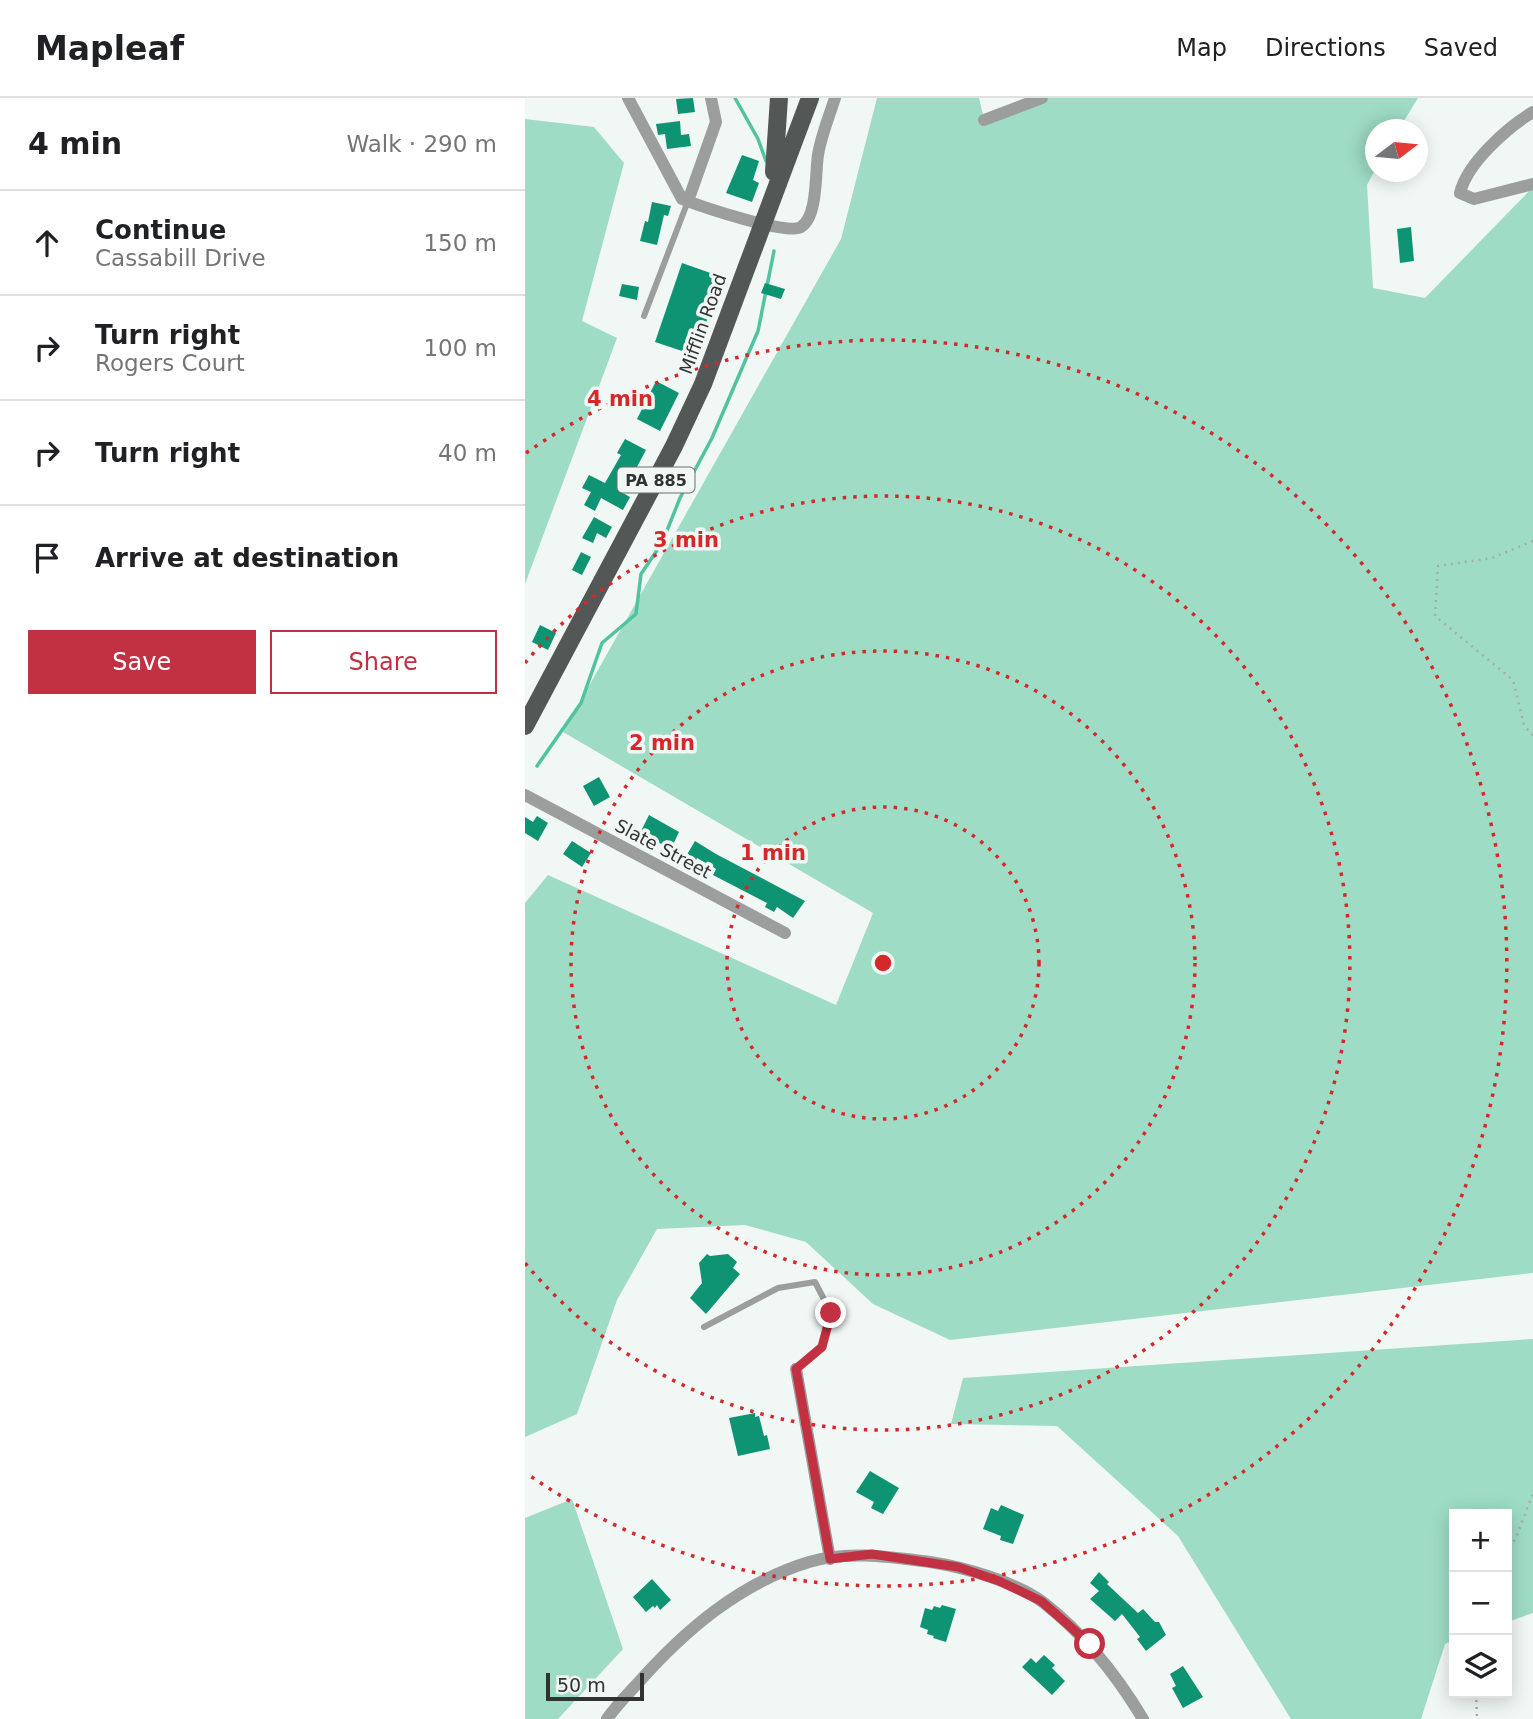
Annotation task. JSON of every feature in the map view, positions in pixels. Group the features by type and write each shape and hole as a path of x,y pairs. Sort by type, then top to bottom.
{"main road":[{"path":"769,203 775,167 779,98"},
{"name":"Mifflin Road","path":"525,726 674,446 703,384 807,98"}],"street":[{"path":"628,98 682,199 761,224 793,230 802,227 810,216 818,154 835,98"},
{"path":"688,201 716,122 711,98"},
{"path":"984,120 1042,98"},
{"path":"1533,111 1512,125 1475,165 1462,184 1460,193 1474,199 1533,184"},
{"name":"Slate Street","path":"525,796 785,933"},
{"path":"796,1369 830,1559"},
{"path":"607,1719 654,1665 695,1626 754,1583 811,1561 872,1554 958,1567 999,1581 1041,1601 1090,1644 1128,1693 1143,1719"}],"lane":[{"path":"644,316 688,201"},
{"path":"704,1327 778,1288 815,1282 831,1313 822,1347 796,1369"}],"path":[{"path":"1533,541 1492,558 1438,566 1435,616 1513,680 1524,725 1533,736"},
{"path":"1512,1545 1533,1493"},
{"path":"1476,1698 1477,1719"}],"green space":[{"path":"877,98 979,98 984,119 1042,98 1418,98 1405,119 1365,119 1365,182 1369,182 1373,288 1425,298 1533,187 1533,1273 950,1340 873,1304 806,1242 745,1225 657,1229 617,1300 577,1414 525,1437 525,903 548,875 836,1005 873,913 563,732 841,239"},
{"path":"525,119 594,127 624,163 582,321 617,338 525,584"},
{"path":"1533,1339 1533,1613 1512,1620 1512,1509 1449,1509 1449,1642 1445,1644 1421,1719 1291,1719 1178,1536 1057,1426 951,1424 963,1378"},
{"path":"572,1499 623,1649 558,1719 525,1719 525,1518"}],"building":[{"path":"693,98 695,112 678,114 676,99"},
{"path":"680,121 681,135 689,134 691,146 667,149 665,134 658,135 656,124"},
{"path":"742,155 759,161 753,180 759,183 752,202 726,193"},
{"path":"652,202 671,206 668,216 664,215 657,245 640,241"},
{"path":"1411,227 1414,261 1400,263 1397,229"},
{"path":"682,263 722,277 703,332 699,330 691,354 655,342"},
{"path":"765,283 785,289 781,299 761,293"},
{"path":"622,284 639,287 637,300 619,296"},
{"path":"656,381 679,393 660,431 637,419"},
{"path":"625,439 646,450 623,493 630,497 623,510 601,498 595,511 584,505 591,492 582,488 589,475 605,483 621,455 617,453"},
{"path":"594,517 612,527 606,538 597,533 593,543 582,538"},
{"path":"581,552 591,557 582,575 572,570"},
{"path":"540,625 556,633 548,650 532,642"},
{"path":"599,777 610,797 594,806 583,786"},
{"path":"649,815 679,832 671,849 640,833"},
{"path":"537,816 548,823 538,841 525,833 525,817 533,822"},
{"path":"572,841 591,853 582,867 563,854"},
{"path":"695,841 805,901 793,918 777,907 774,912 765,907 767,903 713,875 716,869 697,858 694,864 685,858"},
{"path":"707,1254 728,1254 737,1262 733,1268 740,1274 706,1314 690,1298 702,1283 699,1263"},
{"path":"755,1413 755,1417 759,1416 764,1436 767,1435 770,1449 738,1456 729,1418"},
{"path":"870,1471 899,1488 883,1514 871,1508 874,1502 856,1492"},
{"path":"1001,1505 1024,1515 1013,1544 1000,1540 1001,1536 983,1529 991,1508 998,1511"},
{"path":"1099,1572 1109,1582 1107,1584 1138,1613 1143,1609 1155,1622 1159,1622 1166,1635 1146,1651 1137,1639 1140,1637 1122,1614 1115,1621 1090,1599 1099,1591 1090,1583"},
{"path":"652,1579 671,1600 660,1610 657,1605 646,1612 633,1597"},
{"path":"942,1605 956,1609 946,1642 933,1638 934,1636 927,1634 928,1630 920,1627 925,1608 932,1610 934,1606 940,1608"},
{"path":"1044,1655 1055,1665 1052,1668 1065,1681 1052,1695 1022,1667 1031,1658 1036,1663"},
{"path":"1183,1666 1203,1697 1183,1708 1172,1688 1176,1686 1170,1674"}],"waterway":[{"path":"735,98 758,139 766,161"},
{"path":"537,766 581,703 602,643 636,614 641,574 662,543 680,498 712,438 758,331 774,251"}],"route":[{"path":"831,1313 822,1347 796,1369 830,1559 872,1554 958,1567 999,1581 1041,1601 1090,1644"}]}
